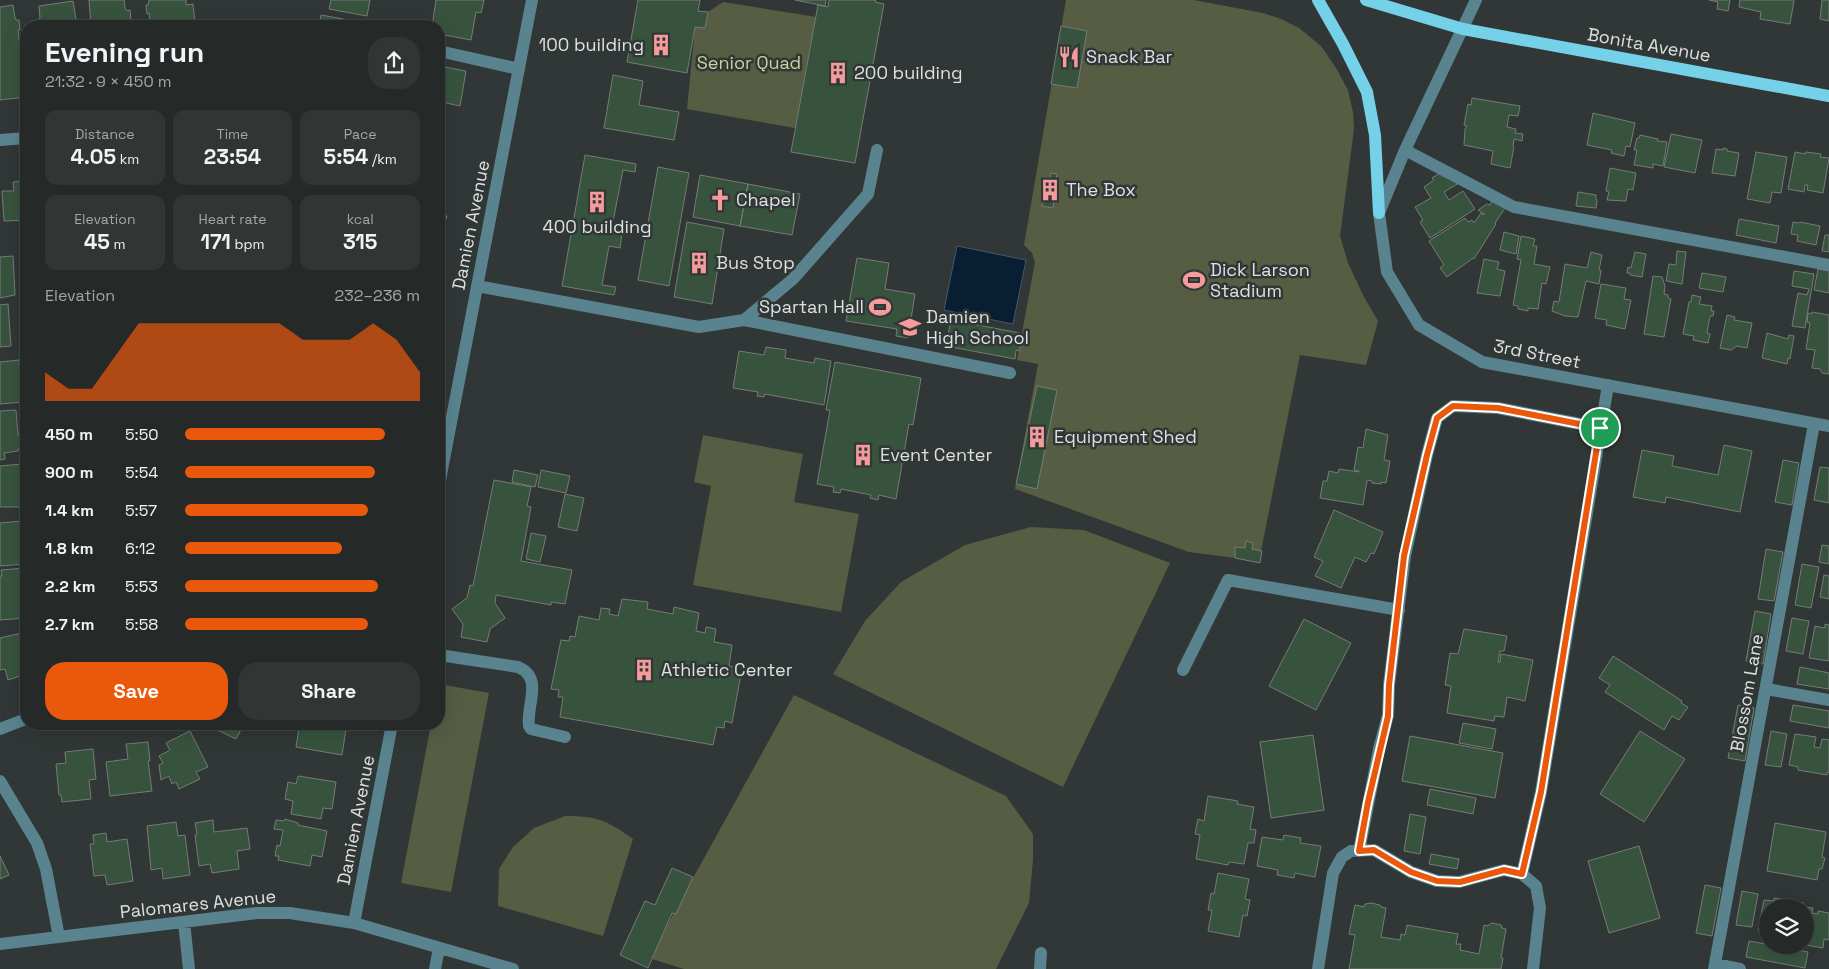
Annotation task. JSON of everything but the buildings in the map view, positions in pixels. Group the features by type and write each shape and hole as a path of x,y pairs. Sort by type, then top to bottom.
{"main road":[{"path":"1318,0 1367,92 1375,135 1379,213"},
{"name":"Bonita Avenue","path":"1366,0 1463,28 1829,96"}],"street":[{"name":"Damien Avenue","path":"445,454 532,0"},
{"path":"1379,213 1405,150 1476,0"},
{"path":"445,52 519,69"},
{"path":"0,140 20,138"},
{"path":"744,320 793,279 868,194 877,150"},
{"path":"1405,150 1514,207 1829,265"},
{"name":"3rd Street","path":"1379,213 1387,272 1419,325 1482,362 1829,426"},
{"path":"477,286 700,327 744,320 1010,373"},
{"path":"1522,874 1541,792 1608,385"},
{"path":"1359,851 1375,767 1388,716 1389,685 1404,556 1437,418 1453,406 1498,408 1600,428"},
{"name":"Blossom Lane","path":"1715,967 1814,424"},
{"path":"1183,670 1228,580 1399,610"},
{"path":"445,656 518,667 526,670 532,682 529,726 531,729 566,737"},
{"path":"1766,689 1829,700"},
{"path":"0,729 20,721"},
{"name":"Damien Avenue","path":"354,923 391,730"},
{"path":"0,782 37,842 46,869 59,937"},
{"path":"1318,969 1333,873 1342,857 1351,852 1374,850 1411,872 1437,881 1460,882 1504,870 1522,874 1536,886 1540,908 1533,969"},
{"name":"Palomares Avenue","path":"0,944 256,913 290,913 354,923 439,948 476,964 513,969"},
{"path":"184,922 189,969"},
{"path":"435,969 439,948"},
{"path":"1040,969 1041,953"},
{"path":"1715,967 1740,969"}],"green space":[{"name":"Dick Larson Stadium","path":"1066,0 1194,0 1263,13 1299,28 1321,46 1348,90 1353,112 1354,129 1340,236 1348,263 1378,321 1366,365 1300,355 1259,561 1189,552 1015,489 1038,364 1017,360 1035,262 1032,253 1024,245"},
{"name":"Senior Quad","path":"723,2 816,17 795,128 687,109 695,27 708,12"},
{"path":"703,435 803,454 794,502 859,514 841,612 693,585 711,486 694,482"},
{"path":"1031,527 1084,530 1170,563 1063,787 833,674 865,621 901,582 965,545"},
{"path":"445,685 489,693 451,892 401,883 430,730 445,730"},
{"path":"794,695 1006,796 1033,834 1033,860 1029,903 996,969 684,969 649,958"},
{"path":"565,816 601,820 616,827 633,839 603,936 498,906 499,869 513,847 534,828"}],"water":[{"path":"957,246 1026,260 1013,324 944,310"}],"place":[{"name":"100 building","path":"661,45"},
{"name":"Snack Bar","path":"1069,57"},
{"name":"200 building","path":"838,73"},
{"name":"The Box","path":"1050,190"},
{"name":"Chapel","path":"720,200"},
{"name":"400 building","path":"597,202"},
{"name":"Bus Stop","path":"699,263"},
{"name":"Dick Larson Stadium","path":"1194,280"},
{"name":"Spartan Hall","path":"880,307"},
{"name":"Damien High School","path":"910,327"},
{"name":"Equipment Shed","path":"1037,437"},
{"name":"Event Center","path":"863,455"},
{"name":"Athletic Center","path":"644,670"}],"route":[{"path":"1453,406 1498,408 1600,428 1541,792 1522,874 1504,870 1460,882 1437,881 1411,872 1374,850 1359,851 1379,749 1388,716 1389,685 1395,649 1404,556 1437,418 1453,406"}]}
